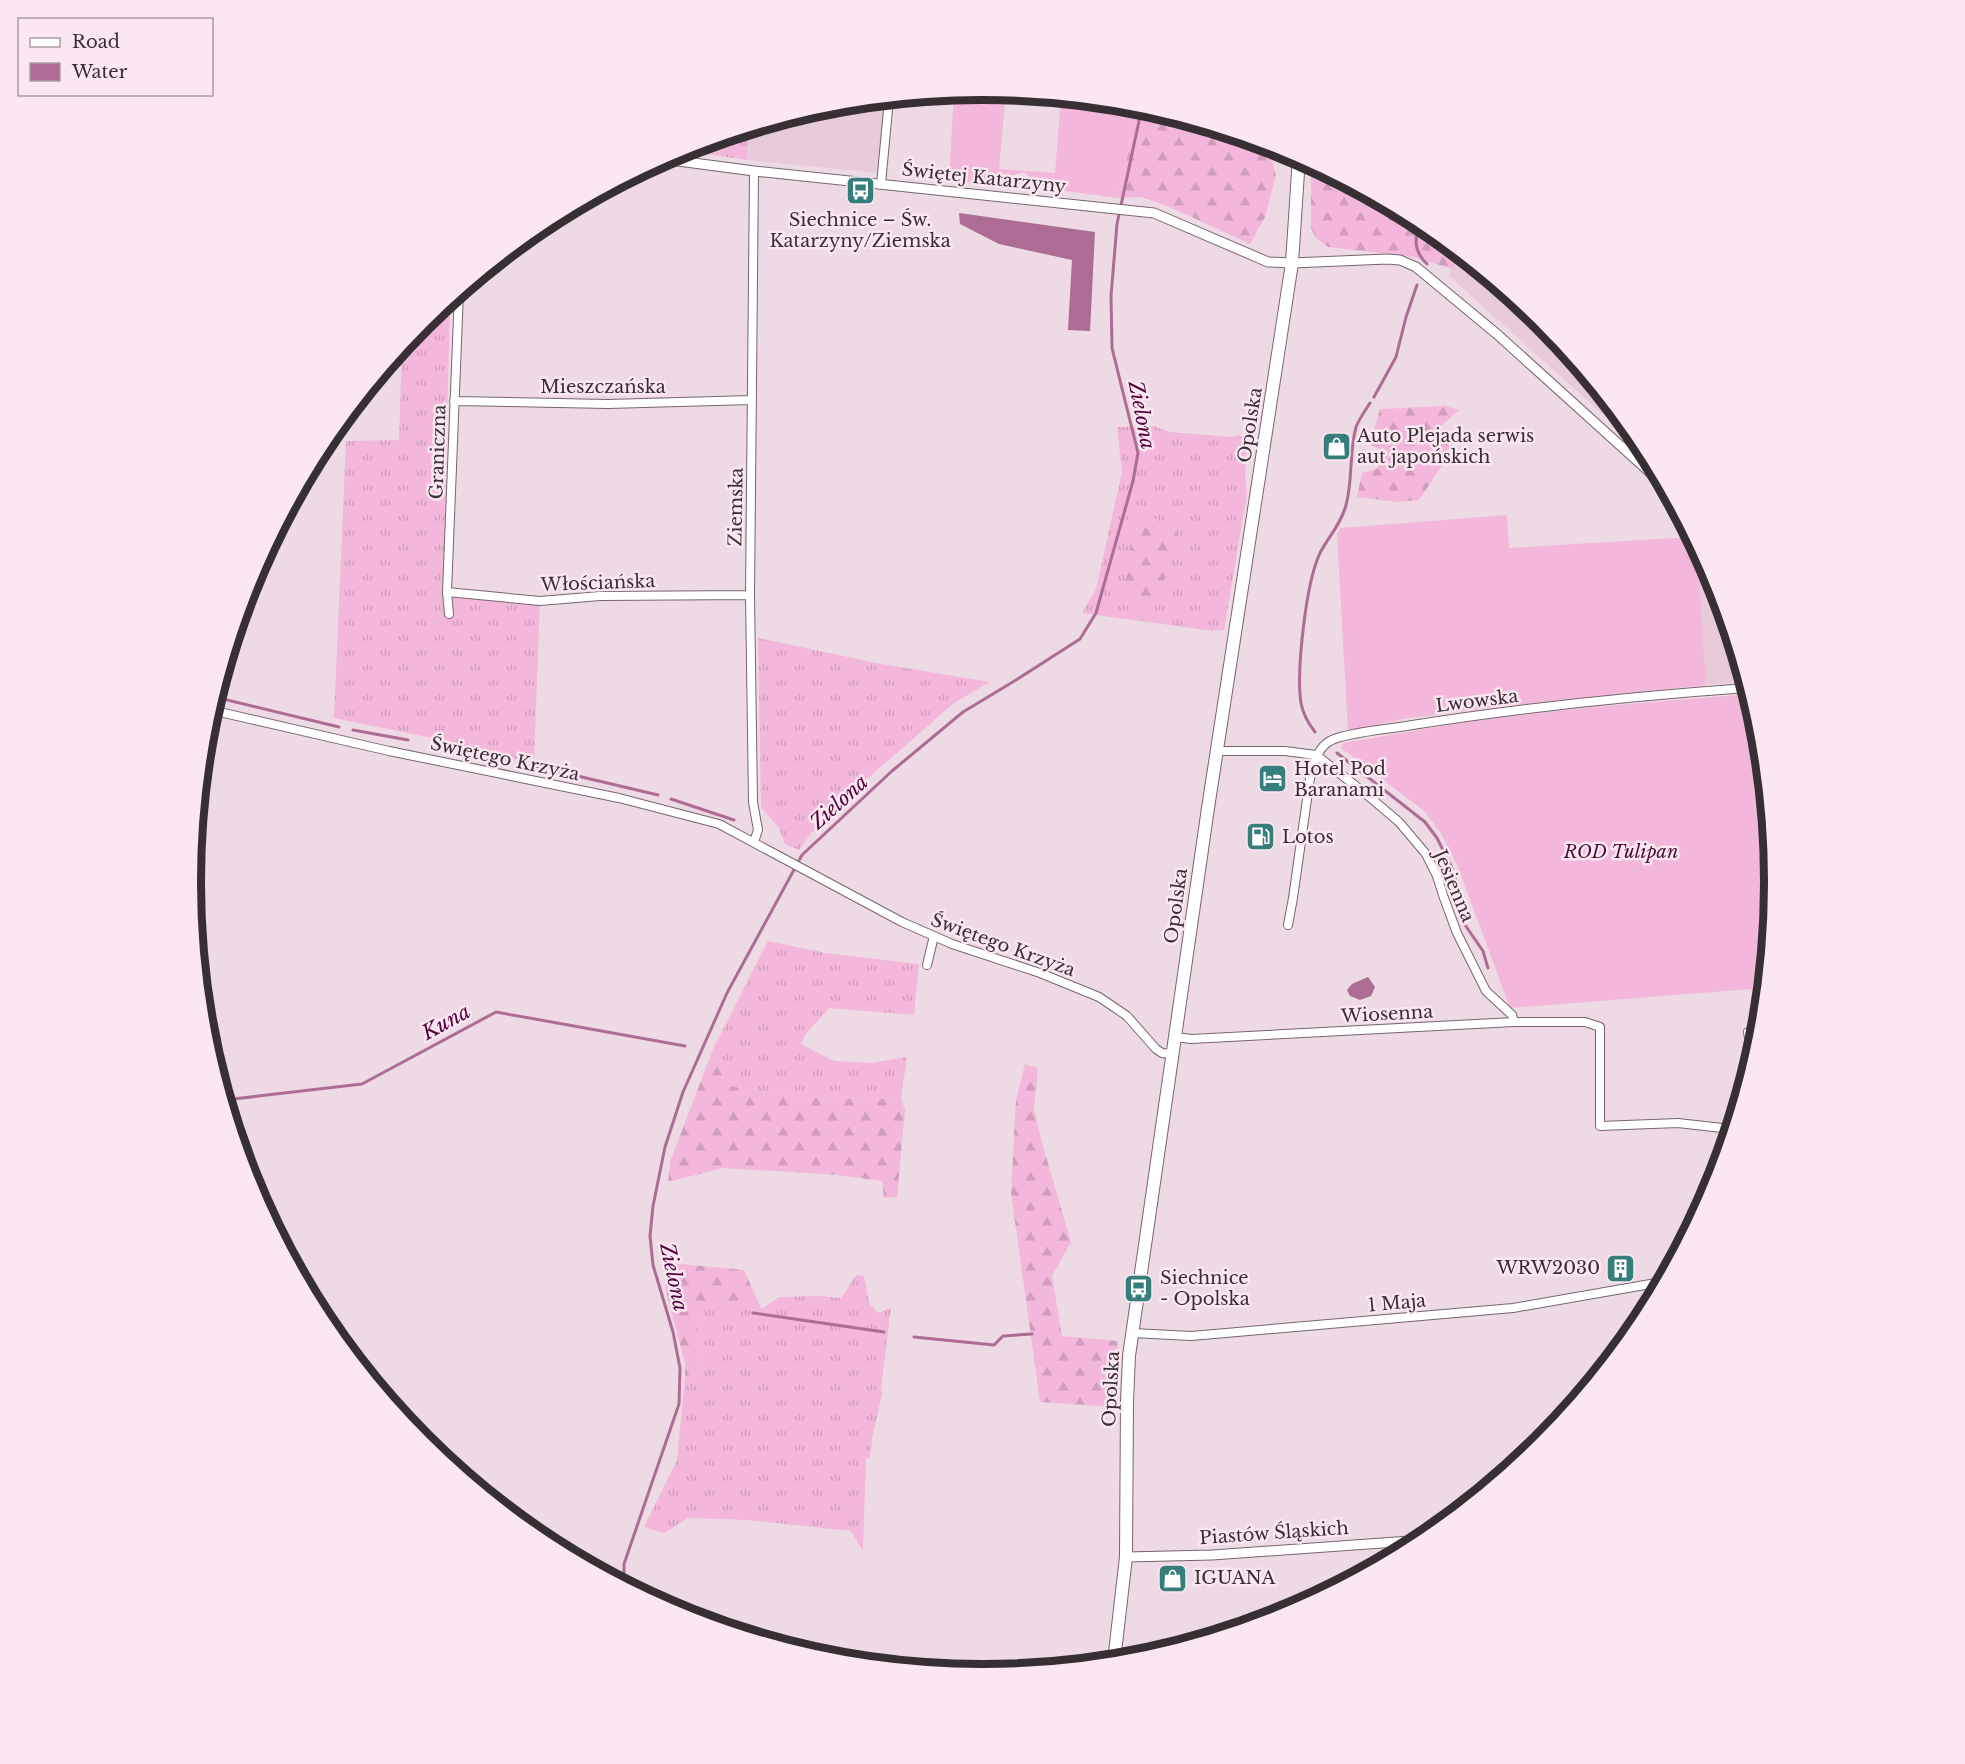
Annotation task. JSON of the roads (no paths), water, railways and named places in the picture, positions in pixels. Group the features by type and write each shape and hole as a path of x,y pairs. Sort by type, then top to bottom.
{"main road":[{"name":"Opolska","path":"1115,1652 1126,1557 1126,1401 1132,1333 1292,263 1298,168"}],"street":[{"path":"881,184 888,106"},
{"name":"Świętej Katarzyny","path":"680,161 1138,211 1164,216 1268,262 1400,260 1416,267 1498,335 1644,467"},
{"name":"Ziemska","path":"754,171 750,595 753,802 758,830 754,842"},
{"name":"Graniczna","path":"449,614 447,592 459,302"},
{"name":"Mieszczańska","path":"454,401 608,404 752,400"},
{"name":"Włościańska","path":"447,592 540,601 600,596 750,595"},
{"name":"Lwowska","path":"1316,755 1328,741 1337,738 1472,715 1739,689"},
{"name":"Świętego Krzyża","path":"220,712 344,741 630,801 719,824 902,922 952,944 1040,973 1100,997 1127,1016 1156,1049 1162,1053 1173,1054"},
{"path":"1218,751 1285,751 1316,755 1311,771 1288,925"},
{"name":"Jesienna","path":"1316,755 1399,822 1415,839 1437,876 1457,933 1486,991 1512,1015 1514,1022"},
{"path":"927,965 934,936"},
{"name":"Wiosenna","path":"1176,1037 1191,1039 1514,1022 1585,1022 1600,1027 1600,1126 1678,1123 1724,1128"},
{"name":"1 Maja","path":"1132,1333 1191,1336 1513,1308 1652,1284"},
{"name":"Piastów Śląskich","path":"1126,1557 1212,1555 1401,1542"}],"water":[{"path":"959,213 1095,232 1090,331 1068,330 1072,260 999,244 960,224"},
{"path":"1368,977 1375,987 1371,996 1360,1000 1350,996 1347,990 1352,984"}],"waterway":[{"name":"Zielona","path":"624,1576 624,1564 679,1404 680,1368 673,1332 653,1265 650,1236 653,1206 665,1147 683,1092 727,993 802,855 892,771 963,712 1080,639 1096,613 1133,481 1138,453 1112,348 1111,296 1117,224 1140,117"},
{"path":"1417,232 1417,249 1427,264"},
{"path":"1374,397 1396,357 1417,285"},
{"path":"1315,732 1303,711 1300,689 1301,650 1310,584 1320,553 1344,512 1350,486 1352,446 1356,427 1370,403"},
{"path":"223,699 339,727"},
{"path":"353,730 408,740"},
{"path":"1337,753 1425,822 1437,838 1452,868 1457,885 1457,903 1463,922 1483,951 1488,968"},
{"path":"531,765 658,795"},
{"path":"671,799 734,820"},
{"name":"Kuna","path":"232,1099 362,1084 496,1012 685,1046"},
{"path":"753,1313 884,1332"},
{"path":"914,1337 994,1345 1003,1336 1032,1334"}],"place":[{"name":"Siechnice – Św. Katarzyny/Ziemska","path":"860,191"},
{"name":"Auto Plejada serwis aut japońskich","path":"1336,446"},
{"name":"Hotel Pod Baranami","path":"1273,779"},
{"name":"Lotos","path":"1261,837"},
{"name":"WRW2030","path":"1621,1268"},
{"name":"Siechnice - Opolska","path":"1139,1288"},
{"name":"IGUANA","path":"1173,1578"}],"park label":[{"name":"ROD Tulipan","path":"1621,852"}]}
